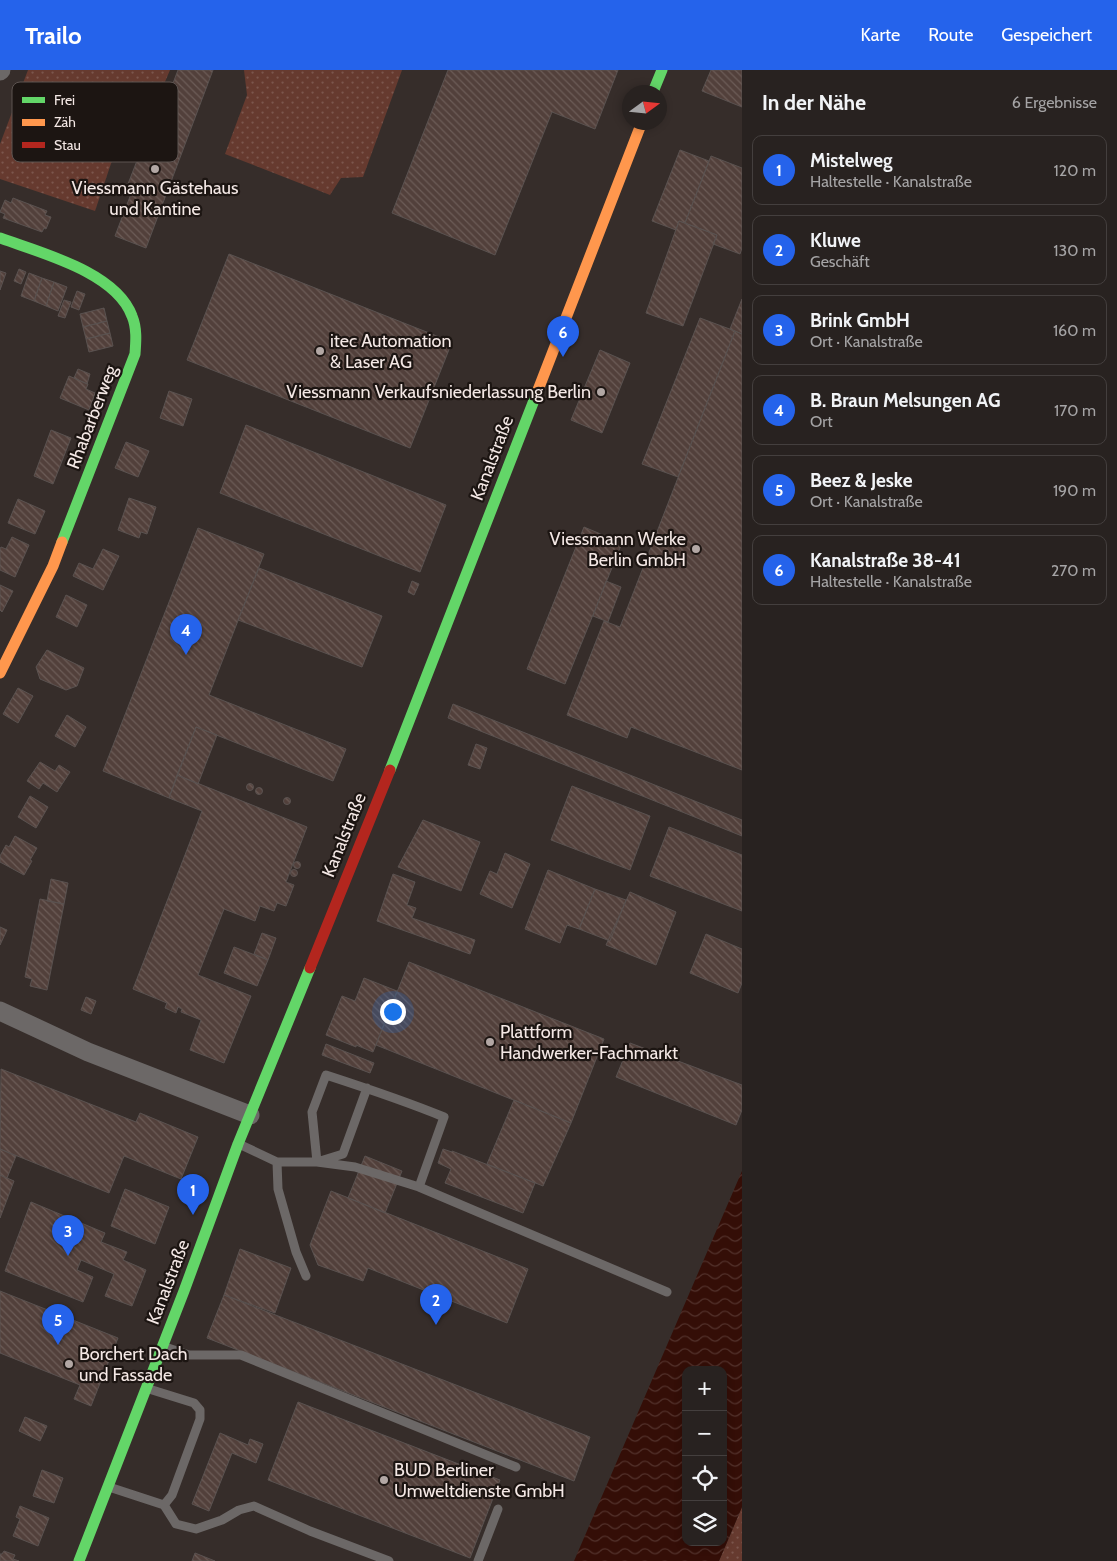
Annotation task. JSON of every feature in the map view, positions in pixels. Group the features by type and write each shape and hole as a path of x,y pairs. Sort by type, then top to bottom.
{"street":[{"path":"656,85 662,70"},
{"name":"Kanalstraße","path":"80,1561 238,1144 415,706 639,130"},
{"name":"Rhabarberweg","path":"0,238 87,271 110,285 131,312 136,338 135,354 53,566 0,673"},
{"path":"0,1011 88,1052 250,1115"}],"lane":[{"path":"317,1162 312,1112 326,1075 367,1088 444,1117 419,1187"},
{"path":"317,1162 343,1154 367,1088"},
{"path":"238,1144 277,1162 317,1162 355,1167 419,1187 667,1292"},
{"path":"277,1162 278,1189 296,1252 306,1276"},
{"path":"163,1346 189,1355 241,1355 516,1467"},
{"path":"147,1388 194,1403 200,1410 200,1419 172,1495 164,1505"},
{"path":"108,1487 164,1505 176,1524 196,1528 222,1520 239,1510 254,1506 310,1531 389,1561"},
{"path":"478,1561 498,1509"}],"shaded area":[{"path":"28,70 170,70 165,82 23,82"},
{"path":"244,70 402,70 363,177 341,178 330,195 225,154 247,95"},
{"path":"12,112 12,162 112,162 95,211 0,179 0,144"},
{"path":"742,1507 742,1561 719,1561"}],"water":[{"path":"742,1171 742,1507 727,1542 727,1366 682,1366 682,1546 725,1546 719,1561 574,1561"}],"building":[{"name":"Viessmann Gästehaus und Kantine","path":"178,70 213,70 146,248 115,236 134,186 128,184 137,162 178,162 178,82 173,82"},
{"path":"448,70 618,70 595,129 552,112 495,255 392,213"},
{"path":"711,70 742,70 742,107 702,91"},
{"path":"680,150 709,161 685,223 679,221 676,230 652,221"},
{"path":"711,156 742,168 742,248 740,254 713,244 717,235 685,223"},
{"path":"13,198 47,211 45,215 51,217 46,229 44,228 42,232 3,218 5,214 0,212 5,200 11,203"},
{"path":"679,221 717,235 683,326 646,313"},
{"name":"itec Automation & Laser AG","path":"229,254 452,342 410,448 187,360"},
{"path":"19,269 26,272 21,284 14,281"},
{"path":"0,271 6,273 0,290"},
{"path":"29,273 42,278 34,301 21,296"},
{"path":"42,278 54,282 46,306 34,301"},
{"path":"54,282 67,287 58,311 46,306"},
{"path":"77,291 85,294 79,310 71,307"},
{"path":"742,299 742,334 730,329"},
{"path":"64,300 71,302 65,318 58,316"},
{"path":"104,308 107,321 83,327 80,314"},
{"path":"700,318 735,331 678,477 642,464"},
{"path":"107,321 110,333 86,339 83,327"},
{"name":"Viessmann Werke Berlin GmbH","path":"735,331 742,334 742,770 631,727 627,738 567,715 604,621 620,627"},
{"path":"110,333 113,346 89,352 86,339"},
{"name":"Viessmann Verkaufsniederlassung Berlin","path":"600,350 630,363 602,433 571,420"},
{"path":"78,369 90,374 87,384 74,378"},
{"path":"69,376 88,384 86,389 95,393 89,410 60,398"},
{"path":"169,391 192,399 183,426 160,418"},
{"path":"246,425 446,505 420,572 220,493"},
{"path":"51,430 71,438 53,484 34,476"},
{"path":"126,442 149,451 138,477 115,468"},
{"path":"129,498 156,507 147,534 141,532 139,538 118,530"},
{"path":"18,499 45,511 35,534 8,523"},
{"path":"584,527 622,543 565,684 527,669"},
{"path":"198,528 264,554 209,695 346,749 333,781 196,727 169,798 103,771"},
{"path":"12,537 29,545 15,577 0,570 0,549 1,547 6,549"},
{"path":"103,549 119,556 103,590 73,576 79,563 93,569"},
{"path":"259,568 382,616 362,667 238,620"},
{"path":"412,581 419,584 414,595 408,592"},
{"path":"606,581 621,587 608,622 593,616"},
{"path":"0,585 13,591 2,612 0,610"},
{"path":"66,595 87,605 77,627 56,617"},
{"path":"47,650 84,668 77,686 66,690 40,679 36,667"},
{"path":"18,688 33,696 18,723 3,714"},
{"path":"453,704 742,820 742,836 448,718"},
{"path":"67,715 86,727 75,747 55,736"},
{"path":"196,727 217,735 198,784 177,775"},
{"path":"476,744 487,748 480,769 468,765"},
{"path":"40,762 55,771 59,765 70,772 57,792 43,783 39,789 27,781"},
{"path":"177,775 307,827 286,882 294,885 286,906 277,903 274,911 260,906 255,921 224,909 198,975 251,996 224,1063 190,1050 201,1020 181,1012 182,1009 178,1007 176,1013 165,1008 167,1003 133,989 202,811 169,798"},
{"path":"250,783 254,787 250,791 246,787"},
{"path":"572,786 650,816 630,870 551,840"},
{"path":"259,787 263,791 259,795 255,791"},
{"path":"30,796 48,807 36,828 18,817"},
{"path":"287,797 291,801 287,805 283,801"},
{"path":"423,820 480,842 461,891 398,867"},
{"path":"669,827 742,855 742,911 650,876"},
{"path":"15,836 37,848 24,875 0,862 0,856 6,845 9,847"},
{"path":"505,853 530,864 512,908 480,894 490,871 497,874"},
{"path":"297,861 301,865 297,869 293,865"},
{"path":"294,869 298,873 294,877 290,873"},
{"path":"548,870 595,889 579,929 567,925 560,943 525,929"},
{"path":"393,874 415,882 407,905 416,908 412,918 475,940 470,954 377,921"},
{"path":"51,879 68,883 64,904 47,901"},
{"path":"595,889 626,900 610,941 579,929"},
{"path":"630,892 676,912 656,965 606,945"},
{"path":"40,899 64,904 47,990 30,986 32,979 25,977"},
{"path":"0,927 7,930 0,945"},
{"path":"262,933 276,938 268,960 254,954"},
{"path":"706,934 742,949 742,983 738,993 690,973"},
{"path":"234,947 268,960 257,986 224,973"},
{"name":"Plattform Handwerker-Fachmarkt","path":"409,962 604,1039 571,1123 376,1045"},
{"path":"364,978 397,991 373,1052 326,1035 342,996 355,1001"},
{"path":"86,997 96,1001 91,1014 81,1010"},
{"path":"630,1043 742,1085 742,1110 736,1125 616,1077"},
{"path":"326,1044 374,1063 370,1073 322,1055"},
{"path":"1,1069 136,1122 140,1113 198,1137 181,1179 124,1156 109,1193 0,1149"},
{"path":"514,1100 571,1123 543,1186 487,1164"},
{"path":"0,1149 16,1156 7,1178 0,1175"},
{"path":"443,1149 535,1183 523,1213 445,1183 451,1169 438,1163"},
{"path":"365,1156 402,1171 385,1213 348,1198"},
{"path":"0,1175 14,1181 0,1218"},
{"path":"125,1189 169,1207 155,1244 111,1226"},
{"path":"331,1191 528,1269 507,1323 368,1268 363,1281 318,1265 310,1245"},
{"path":"31,1202 105,1233 101,1242 127,1252 123,1260 146,1270 132,1306 105,1296 114,1274 81,1260 77,1270 93,1277 83,1302 5,1271"},
{"path":"240,1249 291,1268 275,1313 224,1295"},
{"path":"0,1291 118,1338 91,1406 74,1399 80,1385 0,1353"},
{"path":"224,1295 590,1437 574,1481 207,1338"},
{"name":"BUD Berliner Umweltdienste GmbH","path":"298,1402 500,1480 470,1558 268,1480"},
{"path":"25,1417 47,1426 40,1441 19,1431"},
{"path":"220,1433 248,1445 250,1439 263,1444 256,1463 232,1453 209,1511 192,1504"},
{"path":"42,1470 63,1478 54,1503 33,1496"},
{"path":"20,1506 49,1518 38,1546 13,1536 20,1519 16,1517"},
{"path":"4,1551 15,1555 13,1559 19,1561 0,1561 0,1554"},
{"path":"195,1553 215,1561 192,1561"}],"traffic: fast":[{"path":"656,85 662,70"},
{"path":"0,238 56,258 94,276 110,287 123,301 135,325 135,354 62,542"},
{"path":"390,770 538,390"},
{"path":"79,1561 184,1291 238,1144 310,968"}],"traffic: slow":[{"path":"538,390 639,130"},
{"path":"0,673 53,566 62,542"}],"traffic: jam":[{"path":"310,968 390,770"}],"place":[{"name":"Viessmann Gästehaus und Kantine","path":"155,169"},
{"name":"itec Automation & Laser AG","path":"320,351"},
{"name":"Kanalstraße 38-41","path":"563,357"},
{"name":"Viessmann Verkaufsniederlassung Berlin","path":"601,392"},
{"name":"Viessmann Werke Berlin GmbH","path":"696,549"},
{"name":"B. Braun Melsungen AG","path":"186,655"},
{"name":"Plattform Handwerker-Fachmarkt","path":"490,1042"},
{"name":"Mistelweg","path":"193,1215"},
{"name":"Brink GmbH","path":"68,1256"},
{"name":"Kluwe","path":"436,1325"},
{"name":"Beez & Jeske","path":"58,1345"},
{"name":"Borchert Dach und Fassade","path":"69,1364"},
{"name":"BUD Berliner Umweltdienste GmbH","path":"384,1480"}]}
